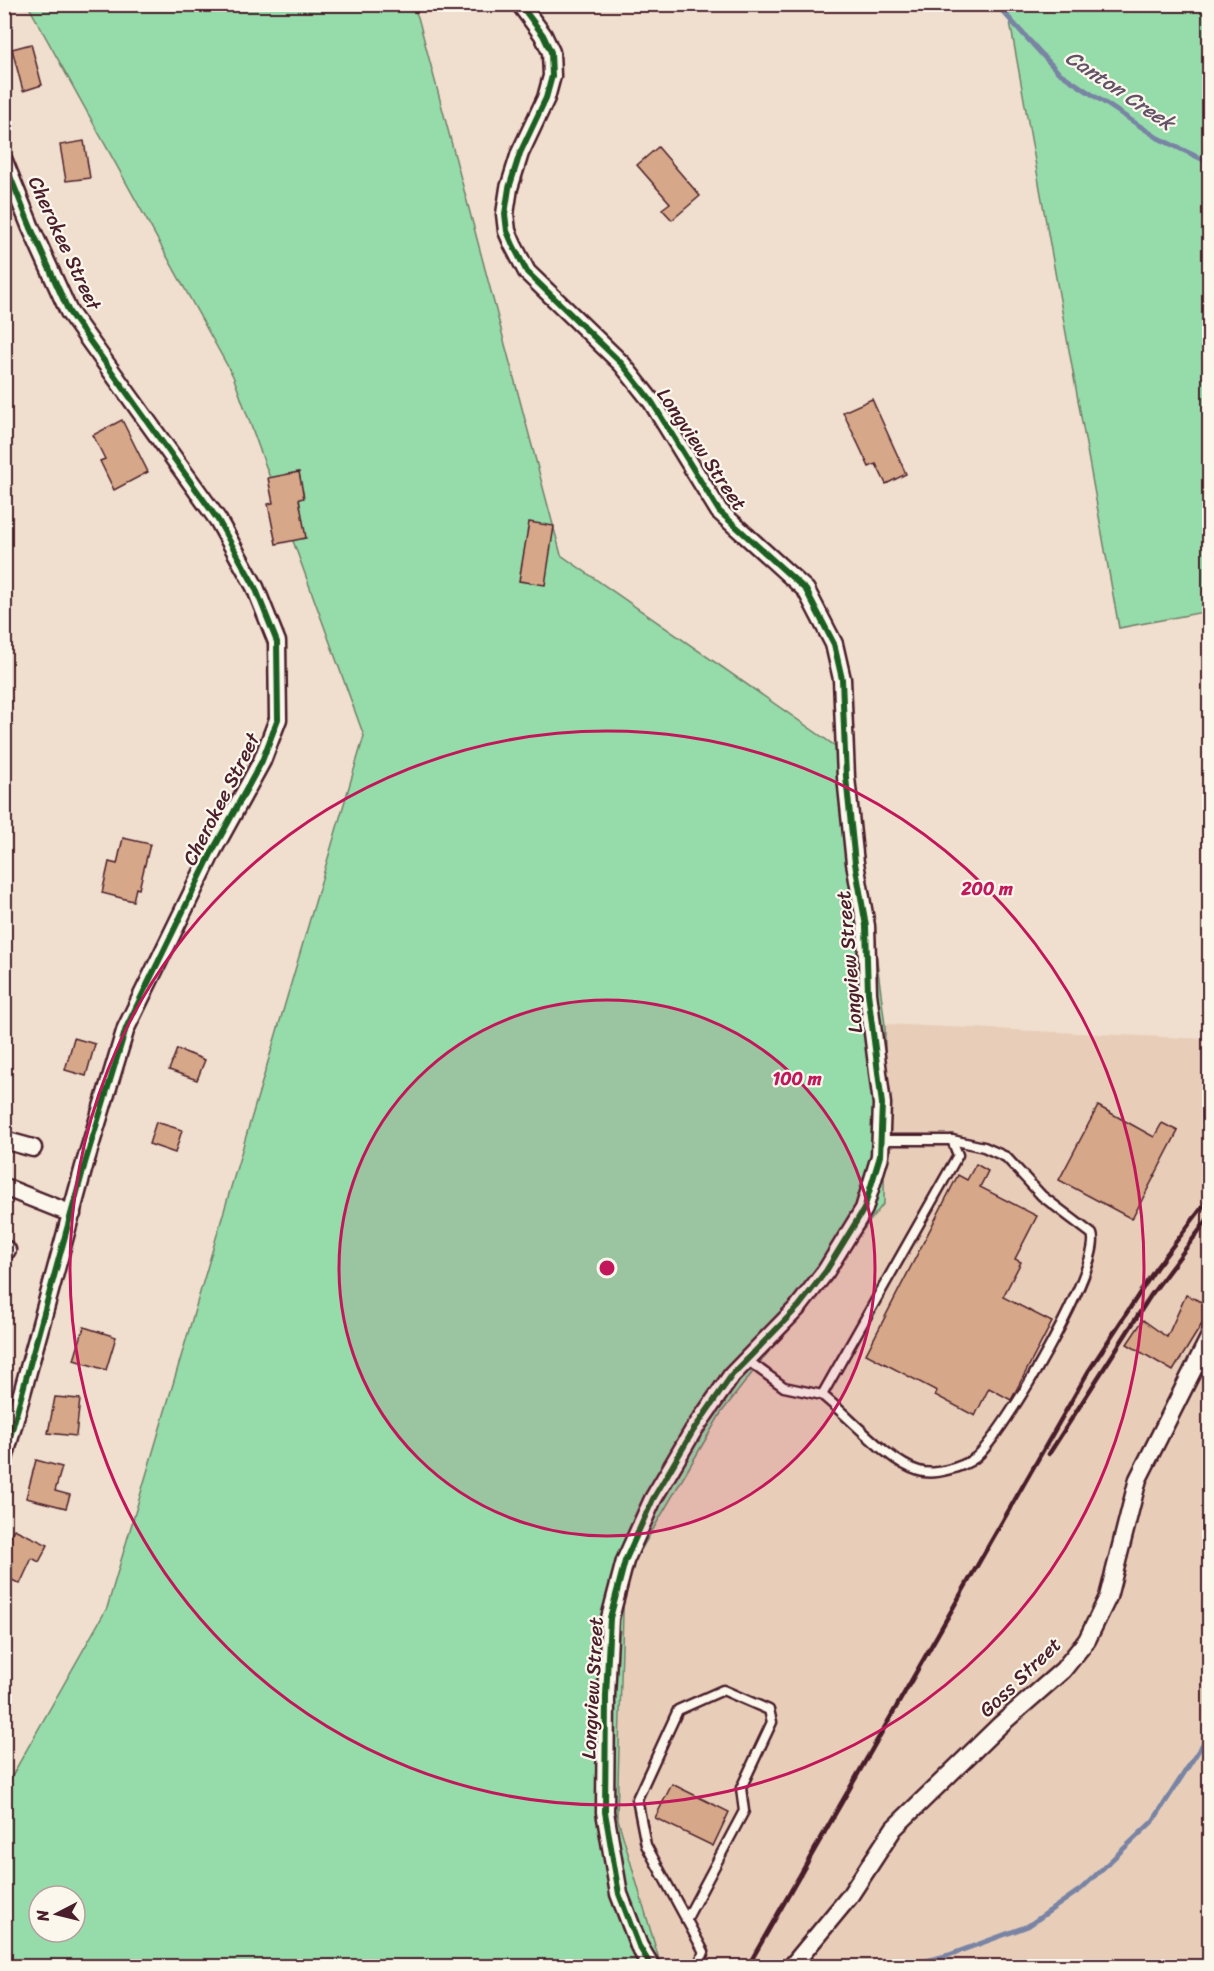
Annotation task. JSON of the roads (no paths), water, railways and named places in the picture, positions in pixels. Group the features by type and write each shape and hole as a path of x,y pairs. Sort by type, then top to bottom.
{"street":[{"name":"Longview Street","path":"520,4 534,20 551,52 552,76 546,98 520,153 509,188 505,214 513,245 527,272 622,364 652,402 719,512 806,590 834,644 842,680 846,777 855,863 866,926 868,993 882,1104 882,1140 874,1182 864,1209 800,1306 732,1375 693,1431 653,1499 625,1561 610,1618 606,1696 605,1812 619,1893 639,1946 651,1966"},
{"name":"Cherokee Street","path":"4,160 31,228 69,312 218,520 255,587 277,642 278,719 262,761 213,850 126,1028 4,1459"},
{"path":"4,1140 33,1148"},
{"path":"4,1186 72,1214"},
{"name":"Goss Street","path":"792,1966 849,1896 894,1828 1000,1725 1063,1670 1087,1640 1108,1597 1138,1479 1209,1336"}],"lane":[{"path":"747,1360 784,1387 822,1395 885,1452 919,1472 958,1467 974,1459 992,1441 1052,1341 1086,1271 1095,1241 1092,1234 1042,1196 1006,1157 984,1147 952,1140 882,1140"},
{"path":"822,1395 958,1155 952,1140"},
{"path":"687,1920 744,1811 741,1788 772,1722 769,1710 723,1690 678,1710 637,1799 646,1845 704,1952 698,1966"}],"waterway":[{"name":"Canton Creek","path":"996,4 1058,72 1158,138 1210,163"},
{"name":"Canton Creek","path":"907,1966 949,1955 1028,1926 1081,1889 1153,1821 1210,1733"}],"railway":[{"path":"748,1966 1088,1372 1156,1268 1210,1197"},
{"path":"1049,1454 1151,1295 1210,1216"}]}
